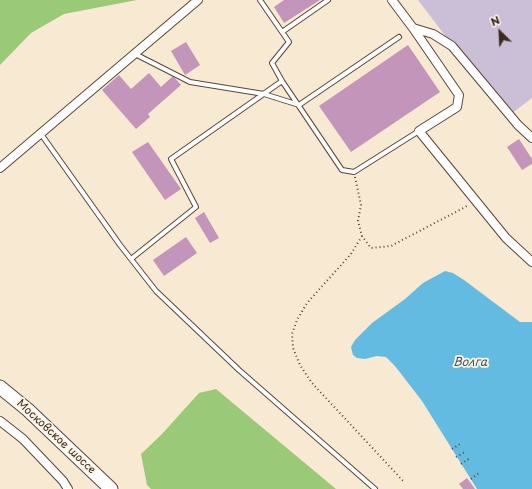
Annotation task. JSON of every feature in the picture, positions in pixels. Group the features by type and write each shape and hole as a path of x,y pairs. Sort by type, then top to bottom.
{"main road":[{"name":"Московское шоссе","path":"0,387 28,410 111,489"}],"street":[{"path":"0,168 198,0"},
{"path":"392,0 459,95 457,107 419,131 506,238 532,262"},
{"path":"413,28 433,34 452,46 518,125 532,138"},
{"path":"0,421 23,439 63,481 68,489"}],"lane":[{"path":"260,0 289,42 272,63 282,81 342,170 354,172 419,131"},
{"path":"282,32 328,0"},
{"path":"299,105 399,37"},
{"path":"134,54 190,82 264,94 299,105"},
{"path":"131,259 196,207 171,159 282,81"},
{"path":"41,134 131,259 156,291 223,354 375,489"}],"path":[{"path":"354,172 361,205 358,221 362,236 371,248 391,246 476,202"},
{"path":"362,236 351,254 307,303 297,320 292,334 293,348 300,365 312,383 404,482"},
{"path":"452,449 460,444"},
{"path":"456,456 464,452"},
{"path":"461,464 470,458"},
{"path":"470,479 479,473"}],"shaded area":[{"path":"418,0 532,0 532,98 507,117"}],"green space":[{"path":"0,0 137,0 64,14 31,33 0,65"},
{"path":"216,389 336,489 151,489 147,485 141,454 162,434 199,393"}],"water":[{"name":"Волга","path":"445,271 453,273 464,280 520,322 532,322 532,489 477,489 422,401 395,366 386,357 377,356 365,359 357,358 353,355 351,347 355,340 372,323 405,299 423,283"}],"building":[{"path":"284,0 320,0 284,23 274,7"},
{"path":"186,42 200,65 185,75 171,51"},
{"path":"408,45 440,92 351,152 319,106"},
{"path":"149,73 161,87 173,76 181,85 148,114 150,117 136,129 102,90 119,75 131,89"},
{"path":"519,139 532,159 532,164 522,170 507,147"},
{"path":"148,142 181,189 165,200 132,152"},
{"path":"204,212 219,238 210,243 195,218"},
{"path":"186,237 197,253 164,276 153,260"},
{"path":"467,478 475,489 463,489 459,484"}]}
